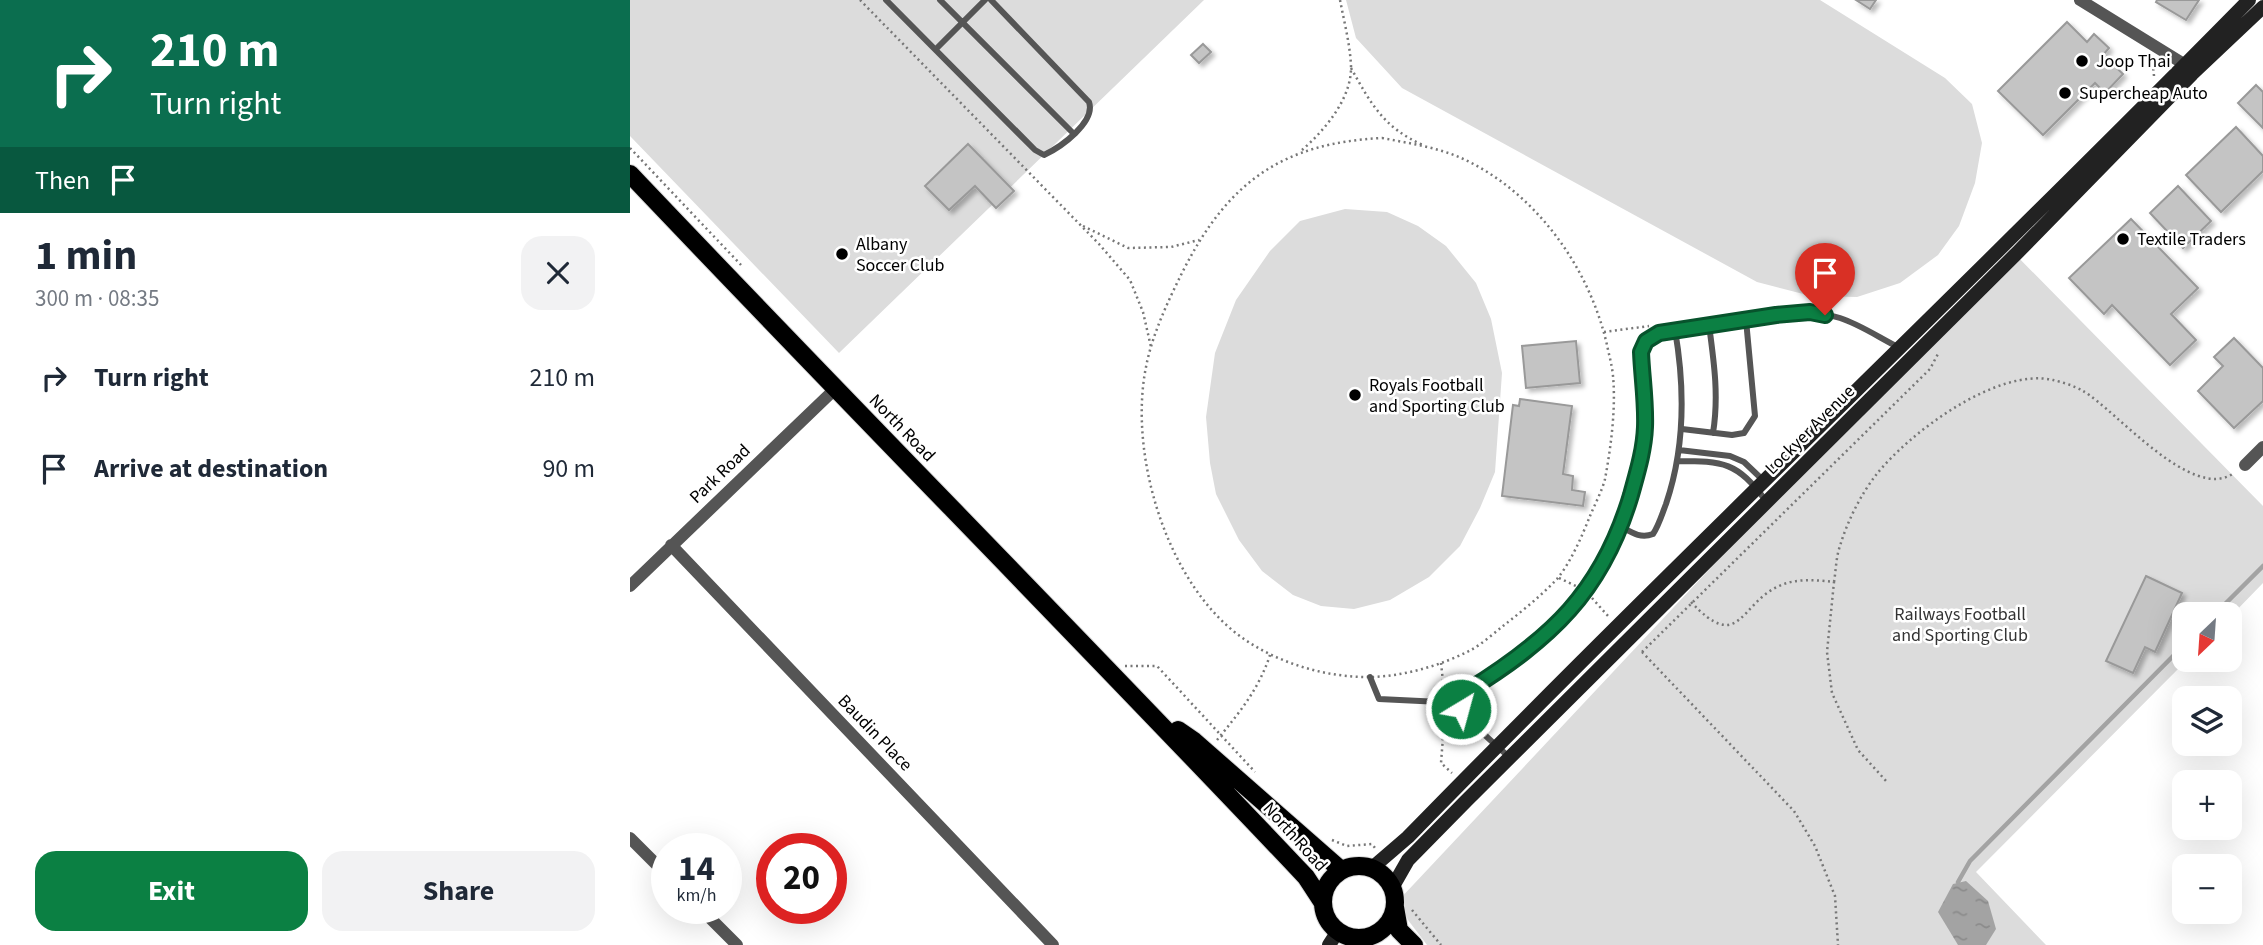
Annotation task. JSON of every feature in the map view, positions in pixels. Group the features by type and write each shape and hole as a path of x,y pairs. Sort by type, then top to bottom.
{"main road":[{"name":"Lockyer Avenue","path":"1378,863 1408,837 1618,626 1942,326 2190,68 2249,0"},
{"name":"Lockyer Avenue","path":"1392,888 1408,860 1678,588 1899,348 2190,68 2263,7"},
{"name":"North Road","path":"630,174 834,390 1147,709 1306,877 1322,903"},
{"name":"North Road","path":"1147,709 1206,752 1341,870"},
{"path":"1401,906 1388,924 1370,941 1351,937 1333,938 1322,903 1327,884 1341,870 1378,863 1401,906 1399,930 1414,945"}],"street":[{"path":"2080,0 2190,68"},
{"name":"Park Road","path":"630,586 834,390"},
{"path":"2245,465 2263,447"},
{"name":"Baudin Place","path":"671,544 1053,945"},
{"path":"630,838 651,859"},
{"path":"716,924 737,945"}],"lane":[{"path":"886,0 1035,150 1044,155 1073,133 1088,118 1092,109 1089,102 991,0"},
{"path":"940,0 1073,133"},
{"path":"936,49 985,0"},
{"path":"1509,757 1472,723 1461,709 1461,703 1467,691 1523,655 1577,603 1602,568 1620,526 1640,466 1644,443 1645,405 1641,352 1646,341 1651,336 1675,330 1810,312 1841,318 1899,348"},
{"path":"1682,429 1744,433 1752,424 1755,416 1746,320"},
{"path":"1709,325 1717,406 1713,433"},
{"path":"1620,526 1638,536 1653,534 1671,489 1682,429 1680,359 1675,330"},
{"path":"1679,450 1730,456 1744,462 1765,491"},
{"path":"1677,461 1728,465 1765,491"},
{"path":"1370,677 1379,699 1461,703"}],"path":[{"path":"860,0 1079,224 1130,280 1143,312 1151,347"},
{"path":"1340,0 1351,68 1370,104 1404,136 1461,158 1511,188 1551,228 1581,274 1598,314 1613,375 1611,426 1604,482 1584,531 1559,577 1517,615 1473,649 1441,663 1399,674 1370,677 1321,673 1270,655 1241,638 1205,602 1177,558 1158,513 1144,460 1142,409 1145,370 1151,347 1175,287 1199,240 1218,214 1248,182 1300,152 1328,143 1382,138 1428,147"},
{"path":"2153,65 2154,83"},
{"path":"1300,152 1333,118 1341,104 1351,68"},
{"path":"630,148 743,268"},
{"path":"1079,224 1128,248 1171,247 1199,240"},
{"path":"1604,332 1657,325"},
{"path":"1642,652 1930,369 1949,333 1942,326"},
{"path":"1887,782 1858,750 1832,693 1827,652 1840,546 1875,475 1899,450 1945,414 1975,396 2001,384 2026,378 2051,379 2082,390 2169,462 2195,475 2216,479 2230,476 2245,465"},
{"path":"1559,577 1586,591 1618,626"},
{"path":"1678,588 1712,622 1727,626 1737,622 1766,594 1780,585 1813,580 1834,582"},
{"path":"1629,638 1794,811 1815,846 1835,896 1838,945"},
{"path":"1206,752 1248,702 1264,676 1270,655"},
{"path":"1441,663 1445,702 1441,763 1452,774"},
{"path":"1123,666 1157,666 1256,773"},
{"path":"1328,838 1347,846 1372,844 1378,863"},
{"path":"1401,906 1441,945"}],"green space":[{"name":"Albany Soccer Club","path":"630,0 1204,0 839,353 630,136"},
{"path":"1346,0 1820,0 1945,78 1972,104 1982,143 1975,183 1959,226 1938,255 1900,283 1857,297 1811,296 1757,282 1402,88 1356,38"},
{"name":"Royals Football and Sporting Club","path":"1345,209 1387,212 1418,226 1446,246 1476,283 1491,319 1502,373 1495,472 1460,546 1429,577 1390,600 1354,609 1321,606 1293,595 1262,571 1239,540 1216,494 1206,417 1215,353 1236,300 1270,251 1300,221"},
{"name":"Railways Football and Sporting Club","path":"2010,249 2263,506 2263,583 2242,605 2242,602 2172,602 2172,672 2175,672 1976,872 2046,945 1427,945 1408,920 1398,901"}],"water":[{"path":"1966,881 1988,901 1996,929 1986,945 1958,945 1938,912 1953,884"}],"building":[{"path":"1856,0 1876,0 1870,9"},
{"path":"2199,0 2186,20 2156,2"},
{"path":"2067,22 2087,42 2094,34 2109,48 2103,55 2123,74 2105,93 2095,83 2043,135 1998,91"},
{"path":"1203,44 1211,52 1199,63 1191,55"},
{"path":"2256,85 2263,92 2263,128 2238,103"},
{"path":"2236,127 2263,156 2263,171 2221,212 2186,175"},
{"path":"968,144 1014,191 996,208 975,186 949,210 925,186"},
{"path":"2178,186 2211,221 2183,248 2150,213"},
{"path":"2131,219 2198,288 2171,314 2196,340 2170,365 2112,305 2104,314 2069,278"},
{"path":"2234,338 2263,368 2263,401 2234,428 2198,391 2223,366 2214,357"},
{"path":"1576,341 1580,383 1526,388 1522,346"},
{"path":"1520,399 1572,406 1563,474 1573,476 1572,490 1585,492 1583,506 1502,496 1513,405 1519,406"},
{"path":"2146,576 2182,593 2178,602 2172,602 2172,615 2155,652 2145,647 2133,673 2106,661"}],"waterway":[{"path":"2227,602 2263,566"},
{"path":"1958,882 1970,861 2172,657"}],"place":[{"name":"Joop Thai","path":"2082,61"},
{"name":"Supercheap Auto","path":"2065,93"},
{"name":"Textile Traders","path":"2123,239"},
{"name":"Albany Soccer Club","path":"842,254"},
{"name":"Royals Football and Sporting Club","path":"1355,395"}],"route":[{"path":"1461,709 1467,691 1523,655 1577,603 1602,568 1619,530 1640,466 1645,428 1641,352 1646,341 1659,333 1776,315 1810,312 1825,315"}]}
